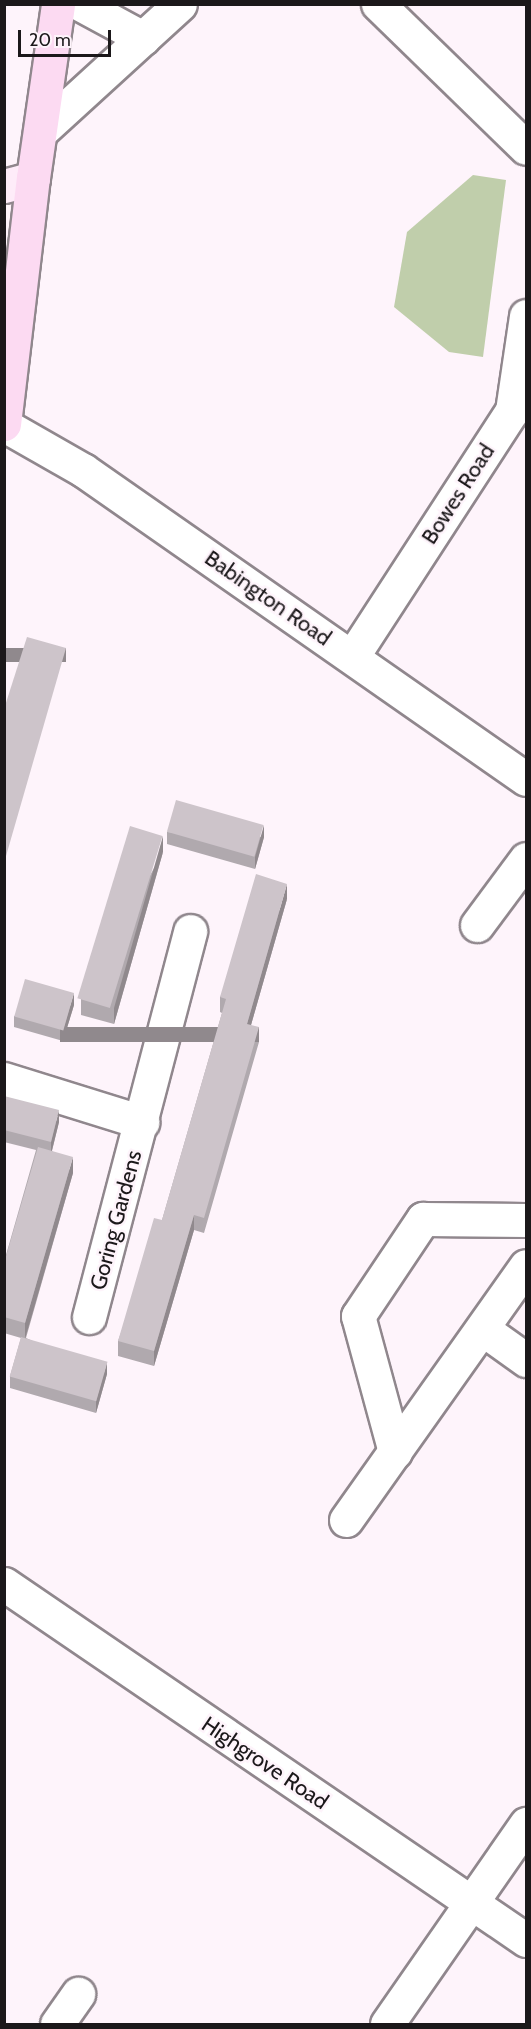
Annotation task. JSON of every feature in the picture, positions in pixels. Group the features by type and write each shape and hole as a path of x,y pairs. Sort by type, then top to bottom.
{"main road":[{"path":"4,424 19,182 41,131 58,4"}],"street":[{"path":"80,4 143,38"},
{"path":"41,131 180,4"},
{"path":"378,4 526,148"},
{"name":"Bowes Road","path":"352,657 512,411 526,316"},
{"name":"Babington Road","path":"4,424 83,470 526,779"},
{"path":"477,925 526,859"},
{"name":"Goring Gardens","path":"89,1317 142,1122 190,931"},
{"name":"Goring Gardens","path":"4,1079 142,1122"},
{"path":"395,1452 358,1316 423,1219 526,1220"},
{"path":"346,1520 484,1330 526,1266"},
{"path":"484,1330 526,1360"},
{"name":"Highgrove Road","path":"10,1598 526,1940"},
{"path":"387,2025 526,1824"},
{"path":"57,2025 78,1994"}],"green space":[{"path":"473,175 506,180 483,357 449,352 394,307 407,232"}],"building":[{"path":"27,637 66,648 4,863 4,709"},
{"path":"176,800 263,825 254,857 167,832"},
{"path":"130,826 163,836 110,1008 77,998"},
{"path":"256,874 287,884 247,1024 259,1027 204,1218 194,1215 154,1351 118,1341 154,1218 162,1220 226,999 220,997"},
{"path":"25,979 74,993 63,1031 14,1016"},
{"path":"4,1096 59,1110 51,1142 4,1130"},
{"path":"38,1147 73,1157 25,1323 4,1317 4,1263"},
{"path":"21,1337 108,1362 96,1401 10,1376"}]}
